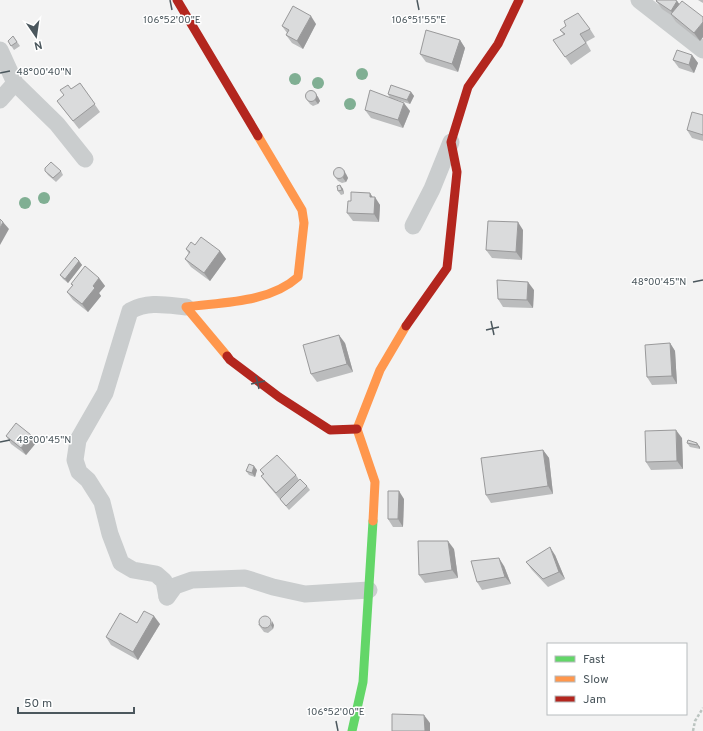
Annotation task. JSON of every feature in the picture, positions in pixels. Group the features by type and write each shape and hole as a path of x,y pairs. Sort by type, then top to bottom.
{"street":[{"path":"177,0 302,210 304,223 298,277 294,282 283,289 262,296 186,308 156,304 139,306 130,311 106,393 78,440 75,460 79,472 88,480 102,502 110,534 120,563 134,570 156,574 164,580 168,597 175,586 192,580 245,578 273,587 305,594 369,590"},
{"path":"413,226 432,188 451,142 468,87 498,44 519,0"},
{"path":"640,0 703,50"},
{"path":"0,50 15,83 57,124 85,159"},
{"path":"0,100 15,83"},
{"path":"352,731 363,682 375,482 358,429 380,370 405,327 447,268 457,172 451,142"},
{"path":"186,308 230,360 279,397 330,430 358,429"}],"path":[{"path":"693,731 695,721 703,708"}],"building":[{"path":"656,1 677,1 671,11"},
{"path":"682,1 703,17 703,22 694,33 671,14"},
{"path":"293,6 311,16 297,41 286,35 289,30 282,26"},
{"path":"578,13 590,29 580,34 586,43 565,57 553,40 565,34 560,30 566,26 564,21"},
{"path":"426,30 460,40 452,64 420,54"},
{"path":"13,36 17,42 11,46 8,41"},
{"path":"677,50 692,55 689,65 673,60"},
{"path":"80,83 95,104 73,121 57,101 64,95 60,90 68,85 71,89"},
{"path":"391,85 411,92 407,100 388,94"},
{"path":"370,90 404,103 398,120 365,110"},
{"path":"309,91 313,91 315,92 315,100 309,101 306,98 306,94"},
{"path":"692,112 703,115 703,135 687,130"},
{"path":"51,162 61,171 53,178 45,171 45,168"},
{"path":"337,168 341,168 343,169 343,177 337,178 334,175 334,171"},
{"path":"340,185 342,190 338,191 337,186"},
{"path":"351,192 370,193 370,197 375,197 374,214 347,213 348,201 351,201"},
{"path":"0,219 3,222 0,228"},
{"path":"488,221 518,222 516,252 486,250"},
{"path":"201,237 220,251 204,273 185,259 190,252 186,249 191,242 195,245"},
{"path":"75,257 79,261 65,279 60,275"},
{"path":"85,266 99,278 93,286 95,288 82,304 67,292 73,285 71,284"},
{"path":"497,280 528,282 527,300 498,299"},
{"path":"339,335 347,364 311,374 303,345"},
{"path":"670,343 672,376 647,377 645,345"},
{"path":"16,423 31,435 21,448 6,436"},
{"path":"676,430 677,461 646,462 645,431"},
{"path":"688,440 697,443 697,445 687,443"},
{"path":"543,450 548,486 486,495 481,458"},
{"path":"277,455 296,475 276,493 261,476 264,474 260,470"},
{"path":"249,464 254,466 252,473 246,471"},
{"path":"300,479 307,486 286,506 280,499"},
{"path":"388,491 399,491 398,519 388,519"},
{"path":"418,541 448,541 452,570 419,575"},
{"path":"550,547 559,572 543,579 526,562"},
{"path":"499,558 505,577 477,582 471,561"},
{"path":"144,611 154,616 133,652 106,637 120,613 137,623"},
{"path":"263,616 267,616 271,622 267,628 263,628 259,624 259,620"},
{"path":"392,714 424,715 425,731 392,731"}],"traffic: fast":[{"path":"352,731 363,682 373,521"}],"traffic: slow":[{"path":"227,356 186,307 260,297 286,286 298,277 304,223 302,210 258,136"},
{"path":"373,521 375,482 357,429 380,370 406,326"}],"traffic: jam":[{"path":"177,0 258,136"},
{"path":"406,326 447,268 457,172 451,142 468,87 498,44 519,0"},
{"path":"227,356 230,360 279,397 330,430 357,429"}]}
